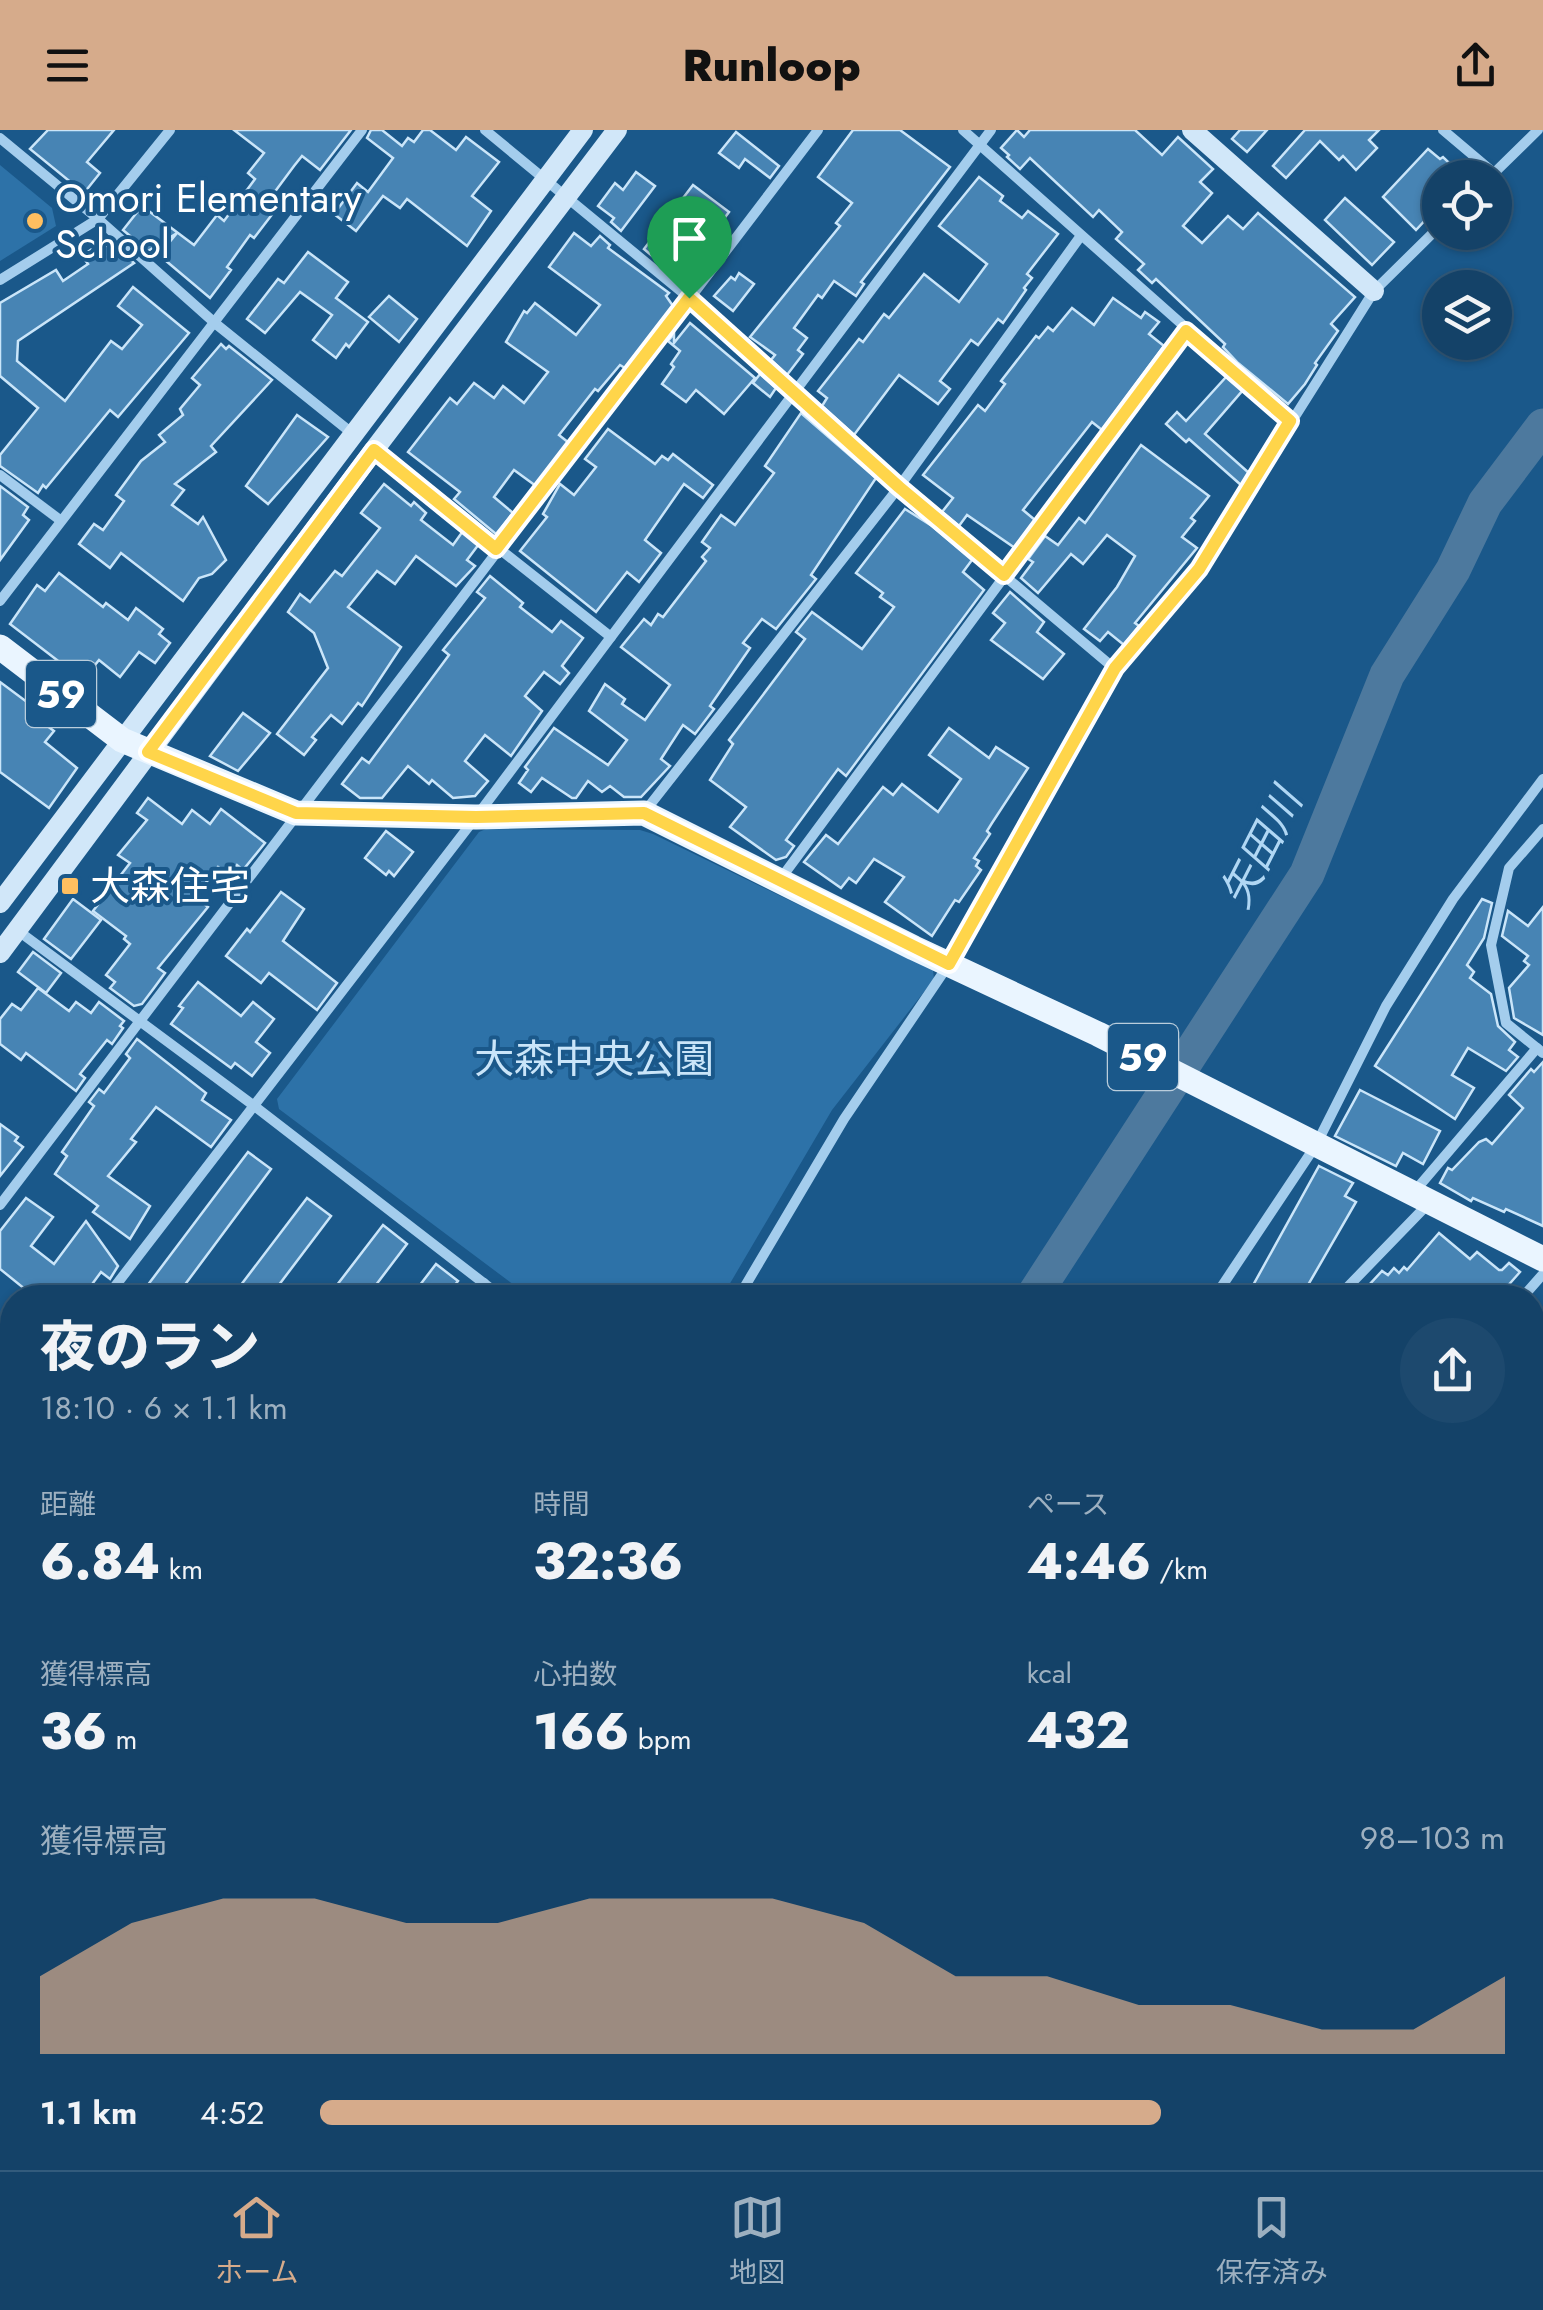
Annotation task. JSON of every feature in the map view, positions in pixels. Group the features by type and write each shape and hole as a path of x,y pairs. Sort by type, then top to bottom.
{"main road":[{"name":"59","path":"0,647 122,740 296,813 476,817 644,813 1543,1259"}],"street":[{"path":"0,280 98,218 170,130"},
{"path":"0,601 362,130"},
{"path":"485,130 689,298 899,487 1115,668"},
{"path":"0,903 583,130"},
{"path":"0,952 617,130"},
{"path":"0,1205 818,130"},
{"path":"963,130 1290,421"},
{"path":"116,1285 476,817 991,130"},
{"path":"1192,130 1374,291"},
{"path":"1443,130 1475,160"},
{"path":"1507,160 1538,130"},
{"path":"0,138 98,218 216,324 353,434"},
{"path":"644,813 899,487 1080,237"},
{"path":"746,1285 844,1119 949,964 1115,668 1199,569 1374,291 1422,244"},
{"path":"779,882 1186,331"},
{"path":"374,450 611,637"},
{"path":"0,475 60,520"},
{"path":"1223,1285 1316,1145 1386,1006 1453,898 1543,778"},
{"path":"1348,1285 1540,1050 1506,1023 1491,945 1510,868 1543,829"},
{"path":"17,930 253,1105 484,1284"}],"green space":[{"name":"Omori Elementary School","path":"0,165 52,208 56,226 0,261"},
{"name":"大森中央公園","path":"640,830 933,970 934,979 832,1110 729,1285 514,1285 279,1109 277,1099 479,832"}],"building":[{"path":"48,130 114,130 87,162 100,173 84,193 30,149"},
{"path":"234,130 351,130 320,170 302,156 268,201 277,208 254,238 250,235 210,298 159,255 177,233 148,251 123,230 142,206 194,245 217,215 224,221 255,179 248,173 264,153"},
{"path":"371,130 382,130 402,146 408,138 414,142 423,130 430,130 456,150 466,137 499,162 472,196 491,211 467,246 407,199 400,208 383,196 356,231 334,214 357,183 368,192 393,158 367,138"},
{"path":"853,130 900,130 950,167 861,282 864,284 856,296 834,281 822,298 818,295 794,328 807,338 798,350 803,354 787,375 771,360 775,355 750,337 840,226 836,223 852,203 818,177"},
{"path":"1017,130 1024,137 1030,130 1135,130 1162,155 1178,137 1213,169 1200,182 1212,193 1183,226 1202,243 1228,216 1243,229 1258,213 1355,297 1331,324 1338,331 1288,404 1238,363 1223,347 1225,344 1156,279 1152,283 1138,270 1144,264 1116,239 1122,232 1099,210 1093,217 1030,158 1020,169 1007,157 1001,148"},
{"path":"1240,130 1267,130 1247,152 1232,139"},
{"path":"1305,130 1379,130 1369,140 1377,148 1356,170 1320,141 1286,178 1273,166"},
{"path":"736,132 779,166 770,178 745,159 739,168 719,153"},
{"path":"1428,149 1446,160 1422,160 1422,224 1416,230 1383,197"},
{"path":"636,172 655,186 621,231 611,222 614,218 598,206 615,183 623,190"},
{"path":"979,177 1022,218 1028,211 1058,234 1027,274 1032,278 1003,323 998,319 978,345 971,340 940,381 950,389 938,404 899,375 854,435 822,406 827,398 818,391 859,339 863,342 884,314 889,318 924,274 959,302 987,264 939,226"},
{"path":"693,185 729,212 679,279 644,249"},
{"path":"1345,198 1394,242 1372,265 1325,220"},
{"path":"574,233 591,246 600,236 610,245 608,248 669,293 666,296 673,306 625,368 620,365 598,391 595,389 559,435 569,443 536,486 514,470 494,497 513,513 496,534 454,499 460,492 408,452 450,398 457,404 474,383 494,398 503,386 524,403 548,372 506,342 524,311 527,313 535,303 576,335 600,305 549,267"},
{"path":"111,242 134,263 18,341 17,361 65,401 111,341 122,349 142,325 118,306 133,287 189,333 118,417 110,410 38,493 0,466 0,455 38,408 0,376 0,303 56,270 63,281 88,264 82,256 99,244 102,249"},
{"path":"308,252 348,282 336,298 368,322 336,358 313,340 332,315 300,292 265,333 247,319 278,279 284,283"},
{"path":"739,273 754,284 733,311 714,296"},
{"path":"389,296 417,319 399,342 369,317"},
{"path":"1113,298 1141,318 1145,312 1159,322 1149,334 1164,346 1102,430 1092,422 1023,510 1035,520 1015,548 967,515 959,526 942,512 953,498 923,475 978,405 985,411 1005,384 1001,381 1036,336 1039,338 1048,327 1053,331 1072,308 1094,325"},
{"path":"690,323 755,378 724,414 696,390 686,402 662,384 680,351 668,341 674,334 674,343"},
{"path":"221,344 272,380 211,446 216,452 175,484 184,490 172,505 198,524 203,517 226,560 212,574 199,578 183,601 121,553 110,568 79,544 94,524 103,530 124,501 116,495 141,461 165,442 159,435 183,415 180,409 200,385 192,378"},
{"path":"760,374 776,388 770,397 753,383"},
{"path":"1227,376 1243,390 1205,434 1249,473 1241,485 1166,424 1177,412 1186,421"},
{"path":"801,413 876,478 811,575 816,579 776,629 762,619 743,643 750,648 710,706 714,709 695,734 683,725 661,759 670,766 641,797 624,797 610,786 602,792 588,781 572,798 542,778 531,792 519,783 528,770 525,767 554,728 608,765 627,740 589,711 605,684 625,699 622,704 645,720 670,685 621,647 644,619 651,625 658,614 663,617 706,561 702,557 710,548 702,542 721,515 735,525 774,473 765,466"},
{"path":"297,415 328,437 268,504 246,486"},
{"path":"608,429 655,464 662,456 668,460 673,454 713,485 703,498 684,484 645,540 661,553 639,582 627,572 596,612 520,551 547,517 543,514 560,484 574,495 596,467 585,459"},
{"path":"1141,445 1209,496 1182,537 1197,548 1135,623 1139,626 1124,645 1108,632 1100,641 1084,629 1135,556 1107,535 1083,564 1071,554 1038,593 1021,578 1033,562 1028,559 1045,536 1058,545 1079,518 1085,523"},
{"path":"384,484 411,506 414,502 426,513 421,520 453,545 463,531 479,544 467,560 475,566 456,586 416,556 395,584 377,571 348,607 401,647 362,706 358,703 342,724 331,715 312,737 316,740 304,755 277,734 328,668 314,633 288,612 300,594 310,602 335,571 342,576 380,528 361,513"},
{"path":"0,486 28,507 23,515 29,520 0,560"},
{"path":"905,509 972,560 963,572 984,590 846,776 838,769 786,840 794,846 786,857 776,860 730,827 746,807 710,780 733,744 729,740 805,639 796,632 812,612 862,649 894,607 880,597 883,593 856,573"},
{"path":"59,573 103,607 106,603 128,620 136,608 163,629 159,634 170,643 155,663 139,652 120,677 99,660 83,680 10,624 37,585 45,591"},
{"path":"490,576 552,632 561,621 583,638 562,666 569,673 560,684 544,672 525,696 542,711 511,756 485,735 465,761 488,781 475,796 453,798 408,766 382,798 360,798 342,784 362,758 369,763 449,655 443,650 485,598 477,592"},
{"path":"1010,592 1044,622 1037,632 1064,654 1043,679 991,640 1005,623 993,613"},
{"path":"0,682 31,705 27,711 54,731 45,742 77,768 49,808 0,772"},
{"path":"243,713 270,733 238,771 210,756"},
{"path":"949,728 989,758 996,747 1028,768 974,858 981,870 932,936 885,902 904,877 874,859 856,883 849,878 841,888 804,862 826,835 838,844 883,787 893,795 902,784 938,812 961,779 929,755"},
{"path":"148,798 182,824 192,810 210,824 221,809 265,843 243,870 237,865 230,875 218,867 195,897 208,907 158,968 165,973 154,988 142,1004 134,1006 110,988 115,982 106,975 130,944 124,939 126,936 93,911 130,863 118,855 147,820 137,813"},
{"path":"386,831 413,852 394,876 389,871 386,875 365,858"},
{"path":"281,892 304,909 283,941 337,983 317,1010 269,973 261,983 226,956"},
{"path":"73,899 101,920 71,959 44,939"},
{"path":"1482,899 1492,903 1484,938 1467,965 1474,972 1470,978 1491,994 1498,1026 1515,1042 1509,1050 1518,1057 1506,1071 1468,1048 1452,1075 1474,1088 1455,1119 1375,1066"},
{"path":"1543,907 1543,1035 1514,1018 1509,988 1529,965 1524,961 1528,956 1502,936 1508,911 1528,926"},
{"path":"33,952 61,973 46,993 18,972"},
{"path":"198,982 241,1016 253,1002 274,1019 256,1042 270,1053 252,1076 235,1063 231,1068 171,1024 183,1008 179,1006"},
{"path":"38,988 69,1011 76,1002 91,1013 99,1002 124,1021 112,1044 107,1040 80,1074 85,1078 76,1091 26,1053 21,1060 0,1044 0,1019 12,1004 21,1010"},
{"path":"137,1039 206,1093 202,1100 231,1120 211,1147 156,1107 131,1139 136,1142 108,1176 150,1206 130,1239 93,1212 98,1206 55,1174 67,1156 62,1152 94,1106 89,1102 99,1089 104,1093 130,1058 126,1054"},
{"path":"1543,1062 1543,1226 1506,1209 1504,1212 1473,1198 1471,1201 1440,1183 1448,1168 1452,1170 1479,1142 1486,1139 1492,1144 1523,1108 1509,1095 1531,1069 1534,1072"},
{"path":"1360,1090 1440,1131 1423,1164 1403,1153 1396,1166 1335,1136"},
{"path":"0,1124 18,1137 15,1141 23,1147 0,1176"},
{"path":"248,1152 271,1169 185,1285 148,1285"},
{"path":"1319,1166 1353,1183 1345,1196 1356,1202 1308,1285 1253,1285"},
{"path":"26,1198 53,1217 31,1246 54,1264 86,1221 118,1266 110,1279 101,1272 92,1285 20,1285 0,1269 0,1231"},
{"path":"307,1198 331,1216 279,1285 241,1285"},
{"path":"383,1225 407,1244 376,1285 337,1285"},
{"path":"1439,1233 1470,1259 1477,1252 1499,1270 1509,1263 1520,1272 1509,1285 1370,1284 1382,1271 1388,1275 1394,1268 1399,1273 1404,1267 1407,1270"},
{"path":"436,1264 458,1281 455,1285 420,1285"}],"waterway":[{"name":"矢田川","path":"1040,1285 1307,874 1387,675 1453,570 1485,503 1543,426"}],"place":[{"name":"Omori Elementary School","path":"35,221"},
{"name":"大森住宅","path":"70,886"}],"route":[{"path":"689,298 899,487 1004,575 1186,331 1290,421 1199,569 1115,668 949,964 644,813 476,817 296,813 148,752 374,450 496,549 689,298"}]}
